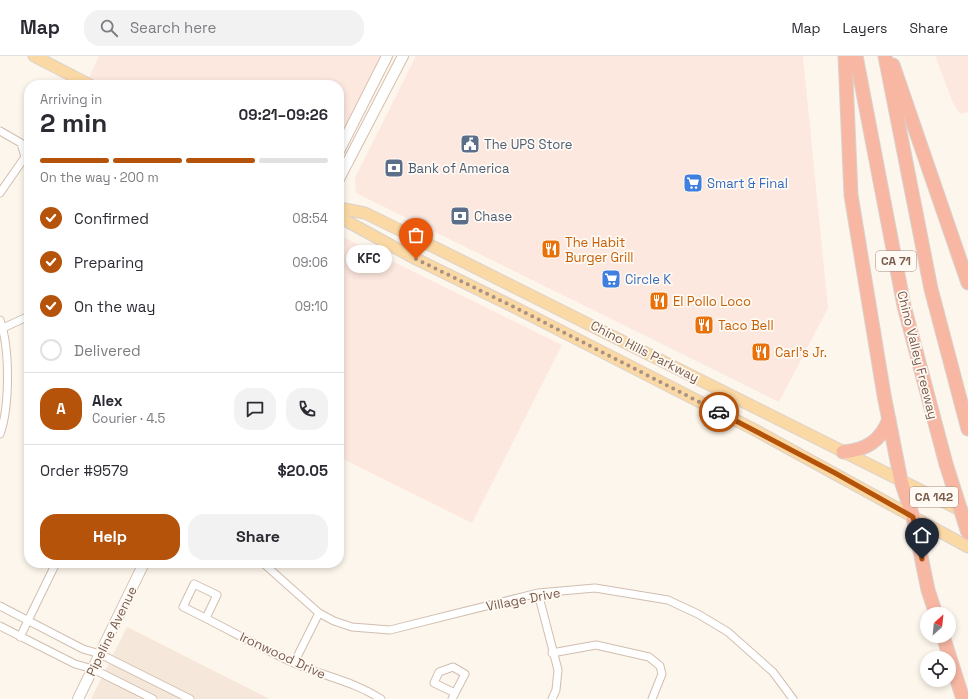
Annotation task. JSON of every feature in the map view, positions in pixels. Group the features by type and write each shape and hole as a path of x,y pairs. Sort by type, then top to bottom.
{"highway":[{"path":"845,56 851,195 901,481 913,517 928,590 934,607"},
{"name":"Chino Valley Freeway","path":"856,56 904,306 946,464 968,533"},
{"name":"CA 71","path":"884,56 931,289 968,429"},
{"path":"890,56 968,283"},
{"path":"843,452 857,451 877,440 885,430 889,419"},
{"path":"945,643 963,699"}],"main road":[{"path":"34,56 80,80"},
{"path":"344,140 387,56"},
{"path":"344,169 403,56"},
{"name":"Chino Hills Parkway","path":"344,209 371,216 532,294 968,514"},
{"name":"Chino Hills Parkway","path":"344,220 416,259 518,309 755,430 968,547"},
{"name":"Pipeline Avenue","path":"78,699 142,568"}],"street":[{"path":"0,131 21,143 24,154"},
{"path":"0,193 24,158"},
{"path":"3,328 24,318"},
{"path":"0,320 3,328 7,363 6,403 0,434"},
{"path":"20,637 54,568"},
{"name":"Village Drive","path":"269,568 320,613 334,621 352,627 390,630 538,593 595,588 668,600 698,614 728,632 773,672 793,699"},
{"name":"Ironwood Drive","path":"206,618 216,595 194,584 184,607 294,663 324,675 346,680 366,689 381,699"},
{"path":"538,593 552,653 558,670 556,690 552,699"},
{"path":"0,606 27,622 83,649 100,654 190,699"},
{"path":"294,663 320,613"},
{"path":"0,626 75,664 93,669 153,699"},
{"path":"552,653 596,645 649,657 660,666 662,674 652,699"}],"shaded area":[{"path":"99,56 391,56 344,149 344,80 93,80 89,78"},
{"path":"416,56 803,56 828,308 779,402 356,193 355,178"},
{"path":"935,56 968,56 968,112 960,114 953,103"},
{"path":"344,237 562,345 472,523 344,459"},
{"path":"127,627 270,699 91,699"}],"way so far":[{"path":"416,259 518,309 719,412"}],"place":[{"name":"The UPS Store","path":"470,144"},
{"name":"Bank of America","path":"394,168"},
{"name":"Smart & Final","path":"693,183"},
{"name":"Chase","path":"460,216"},
{"name":"The Habit Burger Grill","path":"551,249"},
{"name":"KFC","path":"416,259"},
{"name":"Circle K","path":"611,279"},
{"name":"El Pollo Loco","path":"659,301"},
{"name":"Taco Bell","path":"704,325"},
{"name":"Carl's Jr.","path":"761,352"}],"route":[{"path":"719,412 835,473 913,517 922,559"}]}
